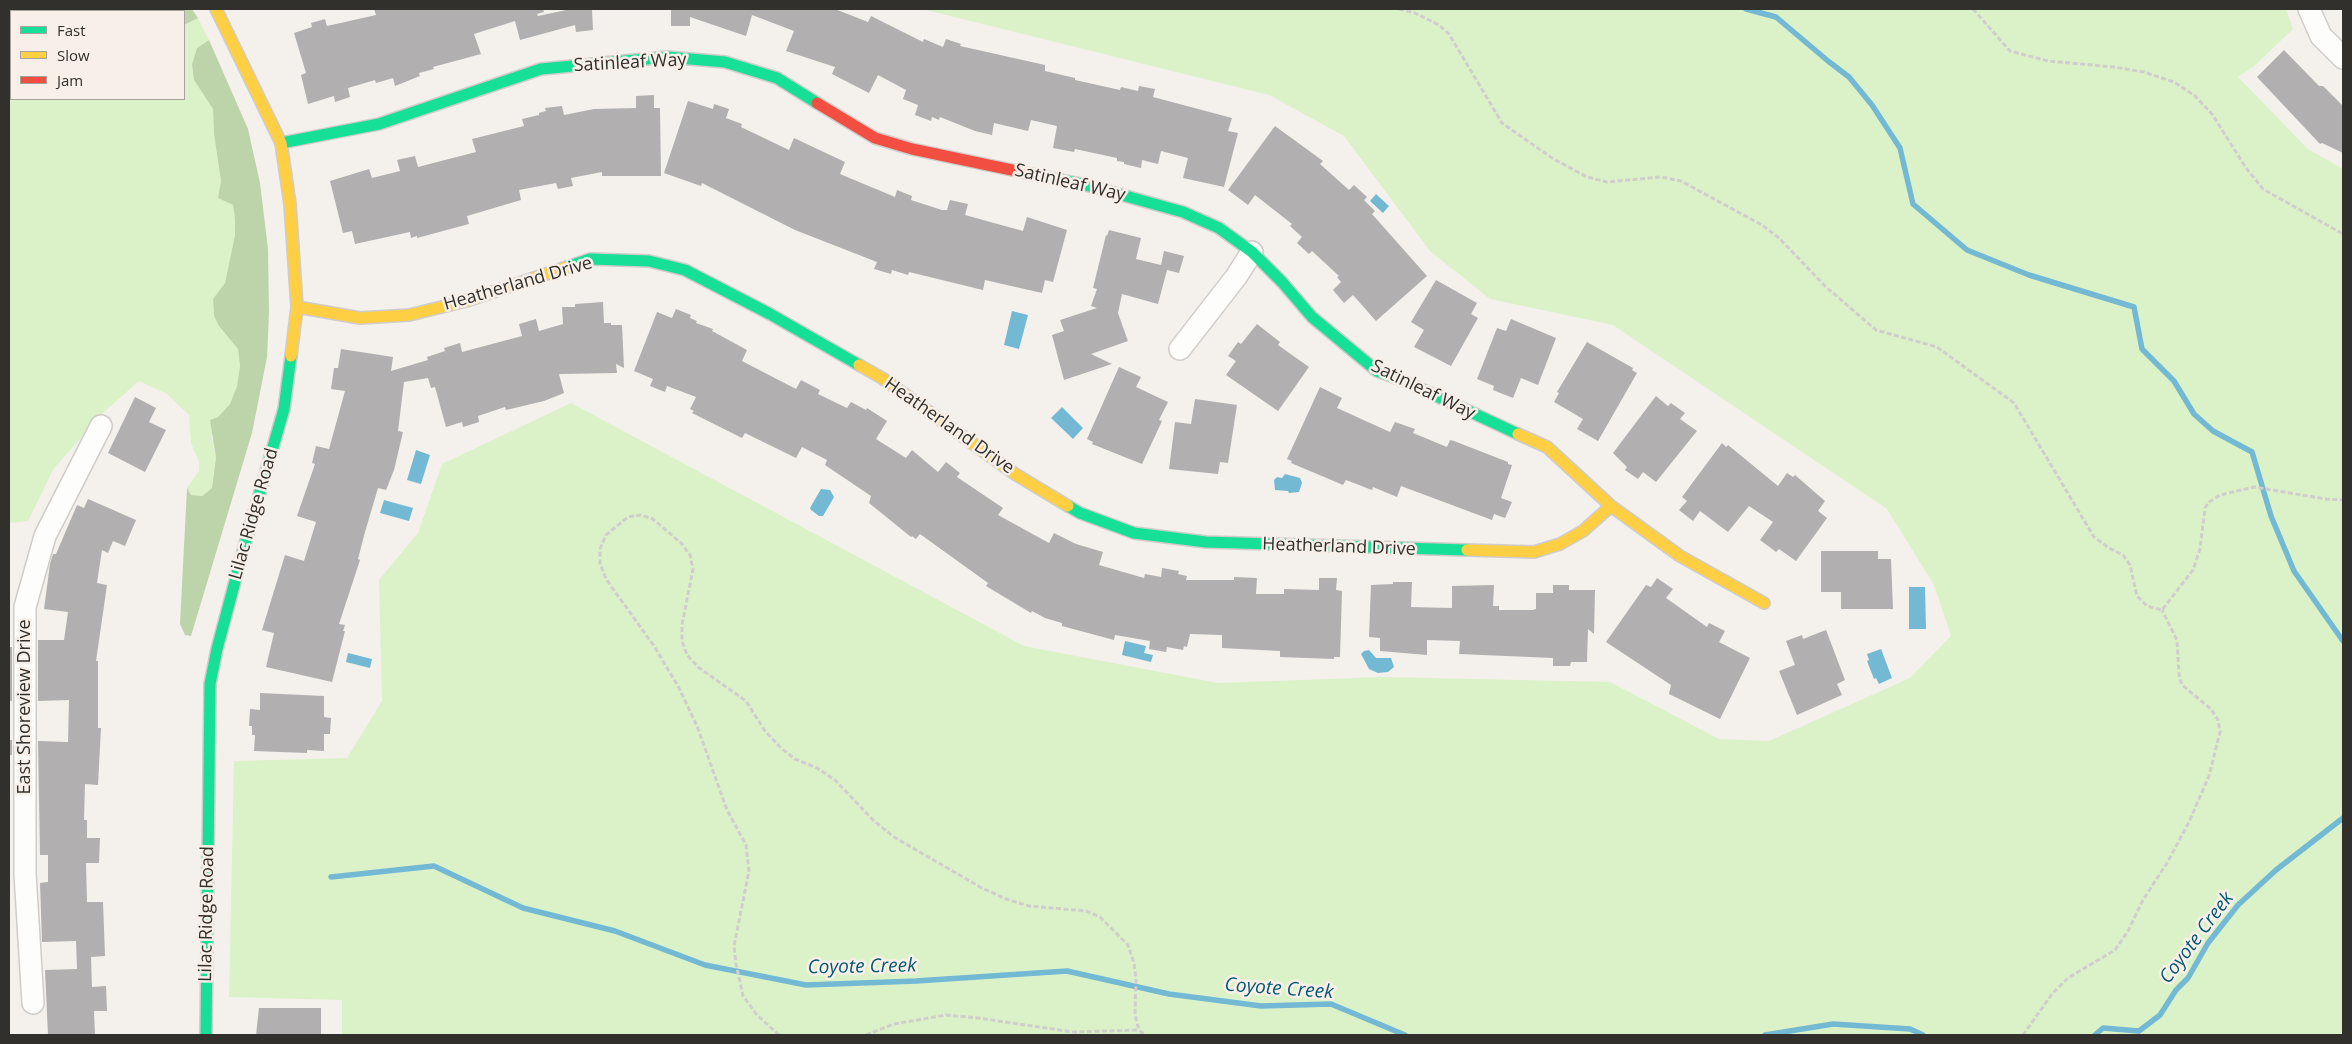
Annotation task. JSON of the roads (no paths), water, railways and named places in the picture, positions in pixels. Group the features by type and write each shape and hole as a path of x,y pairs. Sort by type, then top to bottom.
{"street":[{"name":"Lilac Ridge Road","path":"206,1035 210,684 217,649 242,553 284,409 296,308 290,204 281,143 216,9"},
{"path":"2309,9 2321,36 2343,58"},
{"name":"Satinleaf Way","path":"281,143 379,124 541,69 667,57 725,62 777,78 875,138 912,148 1086,185 1183,212 1219,228 1252,252 1282,282 1312,317 1377,371 1402,380 1547,447 1611,506 1680,556 1764,603"},
{"path":"1180,349 1236,277 1252,252"},
{"name":"Heatherland Drive","path":"296,308 360,318 409,315 466,301 590,260 649,261 685,270 770,314 882,378 1015,474 1080,513 1134,533 1206,542 1534,552 1560,544 1583,530 1611,506"},
{"name":"East Shoreview Drive","path":"33,1003 17,874 25,607 45,536 101,426"}],"water":[{"path":"1376,194 1389,206 1383,213 1370,201"},
{"path":"1012,311 1028,315 1019,349 1004,345"},
{"path":"1062,407 1083,428 1073,439 1051,418"},
{"path":"416,450 430,455 421,484 407,480"},
{"path":"1285,474 1300,478 1302,483 1299,492 1289,493 1288,491 1275,490 1274,480 1277,477 1282,478"},
{"path":"821,489 830,490 834,497 823,516 819,516 810,508"},
{"path":"384,500 413,508 409,521 380,513"},
{"path":"1909,587 1925,587 1926,629 1909,629"},
{"path":"1125,641 1146,646 1144,653 1153,655 1151,662 1122,655"},
{"path":"1881,649 1892,678 1879,684 1876,678 1874,679 1867,661 1869,660 1867,654"},
{"path":"1369,650 1376,658 1391,658 1394,667 1388,672 1378,673 1369,669 1361,654"},
{"path":"348,653 372,659 370,668 346,662"}],"waterway":[{"path":"1746,9 1776,17 1849,77 1872,105 1900,148 1913,204 1967,250 2029,275 2134,307 2142,349 2174,381 2194,414 2213,431 2252,452 2271,516 2294,571 2343,641"},
{"name":"Coyote Creek","path":"2095,1035 2103,1028 2139,1031 2160,1015 2176,990 2188,978 2208,943 2238,905 2276,870 2343,818"},
{"name":"Coyote Creek","path":"331,877 434,866 523,908 615,931 705,965 806,985 916,981 1067,971 1169,994 1261,1006 1331,1004 1405,1035"},
{"name":"Coyote Creek","path":"1765,1035 1833,1024 1910,1029 1923,1035"}]}
